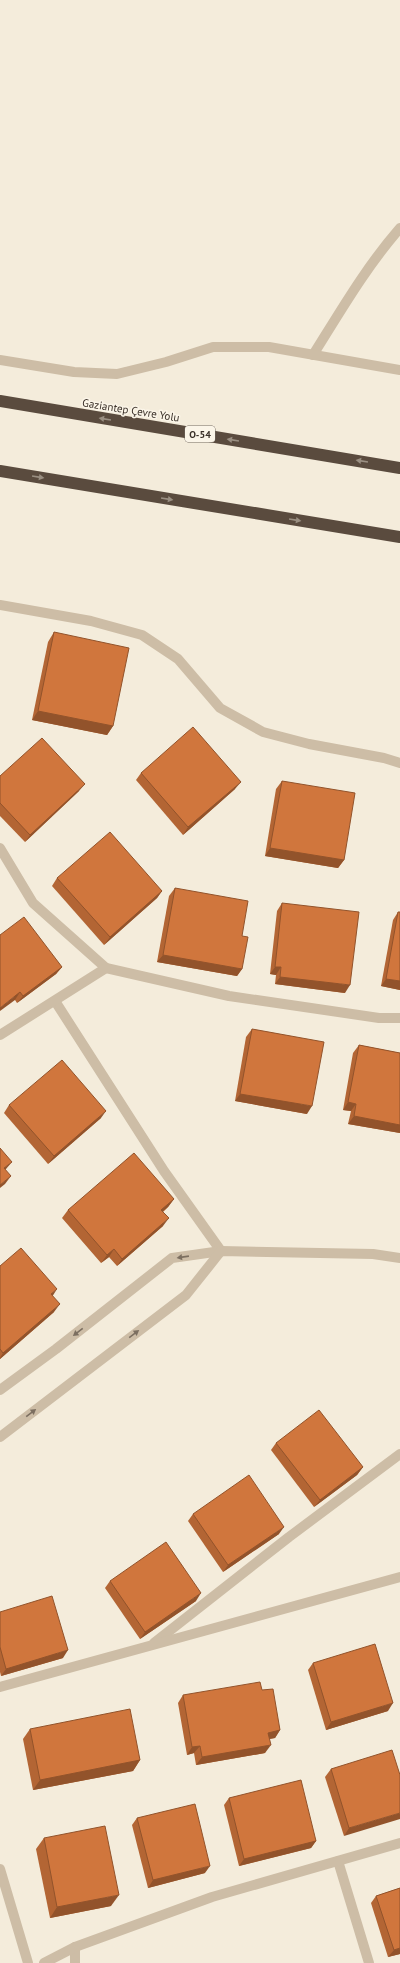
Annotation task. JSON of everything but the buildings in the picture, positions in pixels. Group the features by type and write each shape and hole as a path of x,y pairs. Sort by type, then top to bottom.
{"highway":[{"name":"Gaziantep Çevre Yolu","path":"0,401 400,468"},
{"path":"0,471 400,537"}],"street":[{"path":"312,355 346,303 400,228"},
{"path":"0,360 74,372 117,374 166,362 213,347 269,347 400,370"},
{"path":"0,607 91,621 142,635 178,658 220,708 263,732 309,744 384,758 400,763"},
{"path":"384,758 400,759"},
{"path":"0,848 33,903 106,968 229,996 379,1018 400,1018"},
{"path":"0,1035 106,968"},
{"path":"54,1001 164,1171 222,1251"},
{"path":"0,1436 186,1294 222,1251"},
{"path":"0,1390 56,1349 172,1258 222,1251 373,1254 400,1258"},
{"path":"151,1646 289,1537 400,1454"},
{"path":"0,1687 400,1577"},
{"path":"44,1963 75,1947 212,1897 400,1843"},
{"path":"338,1861 369,1963"},
{"path":"0,1869 28,1963"},
{"path":"75,1947 75,1963"}]}
